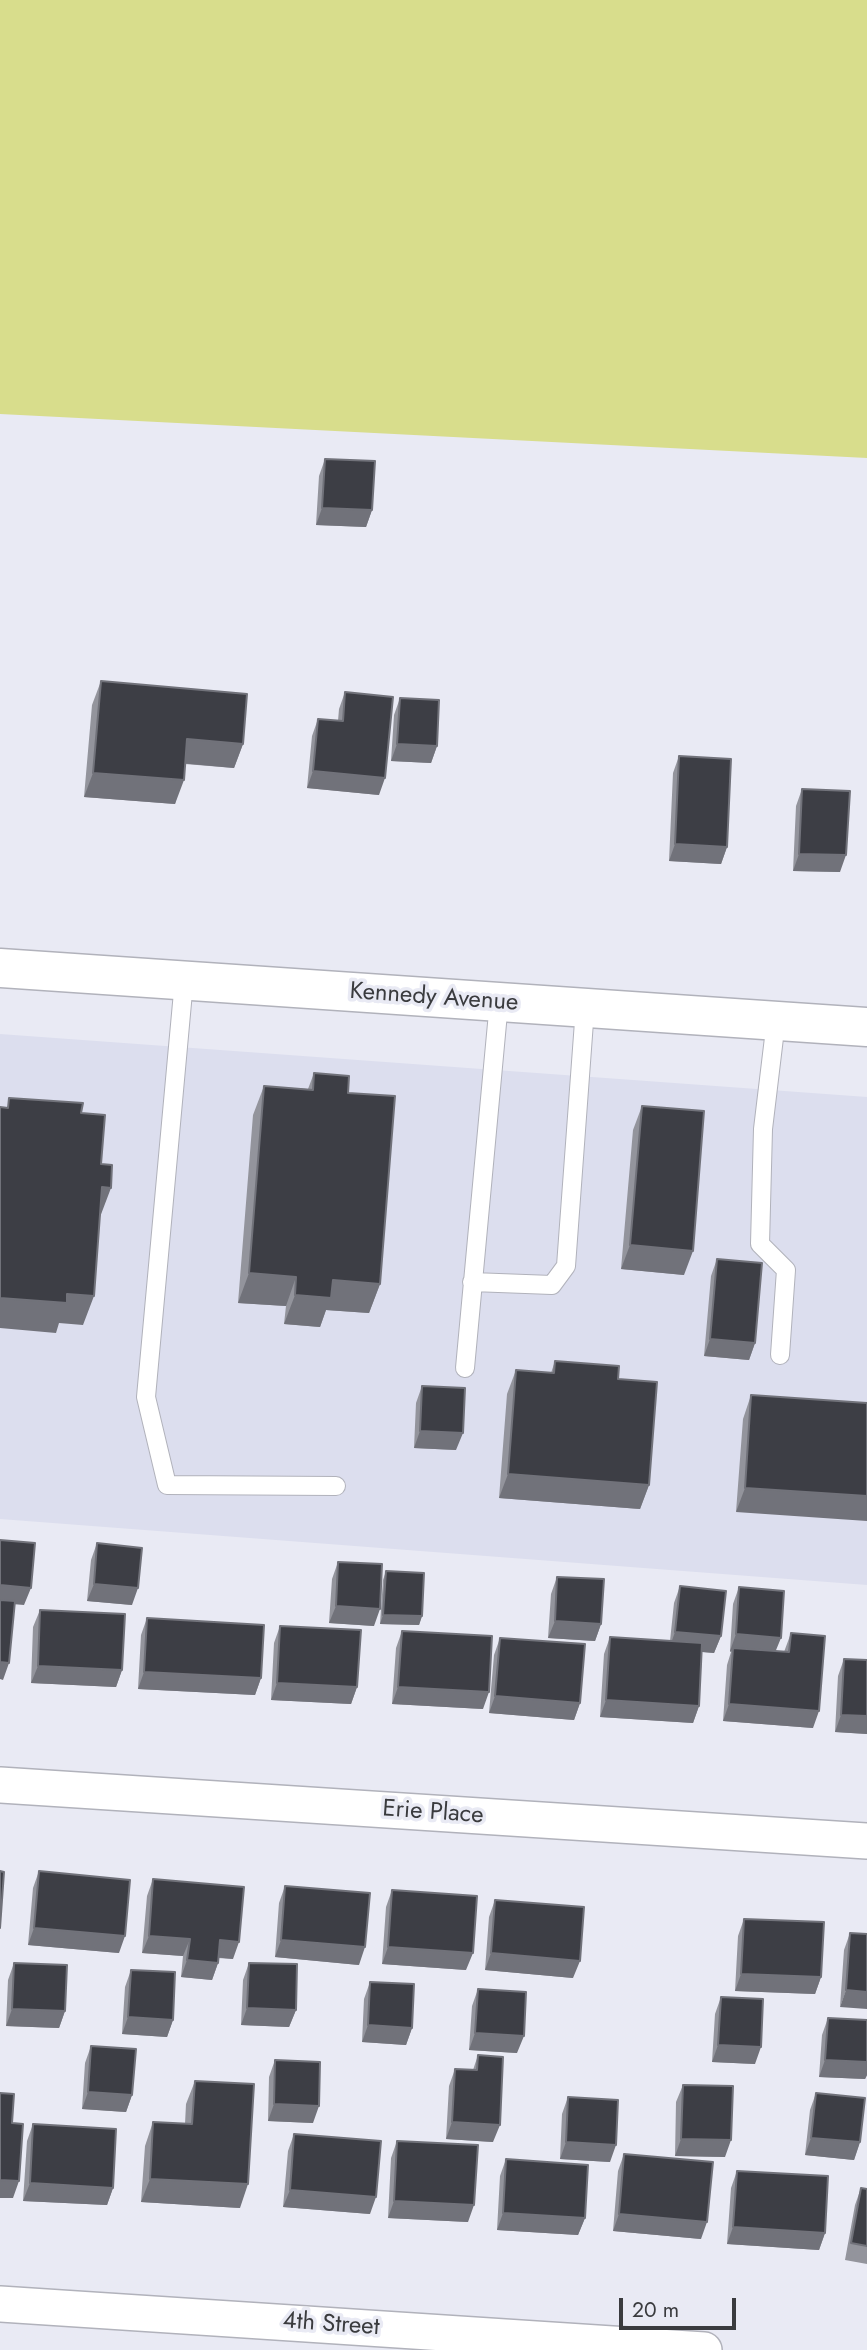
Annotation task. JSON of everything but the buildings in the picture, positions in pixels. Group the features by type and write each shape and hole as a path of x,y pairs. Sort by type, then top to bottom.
{"street":[{"name":"Kennedy Avenue","path":"0,968 867,1027"},
{"name":"Erie Place","path":"0,1785 867,1841"},
{"name":"4th Street","path":"0,2304 704,2350"}],"lane":[{"path":"184,981 146,1397 167,1485 336,1486"},
{"path":"465,1368 499,1002"},
{"path":"472,1282 552,1285 566,1266 584,1008"},
{"path":"776,1021 763,1129 760,1244 786,1270 780,1355"}],"shaded area":[{"path":"0,1034 867,1097 867,1585 0,1519"}],"green space":[{"path":"0,0 867,0 867,458 0,414"}]}
